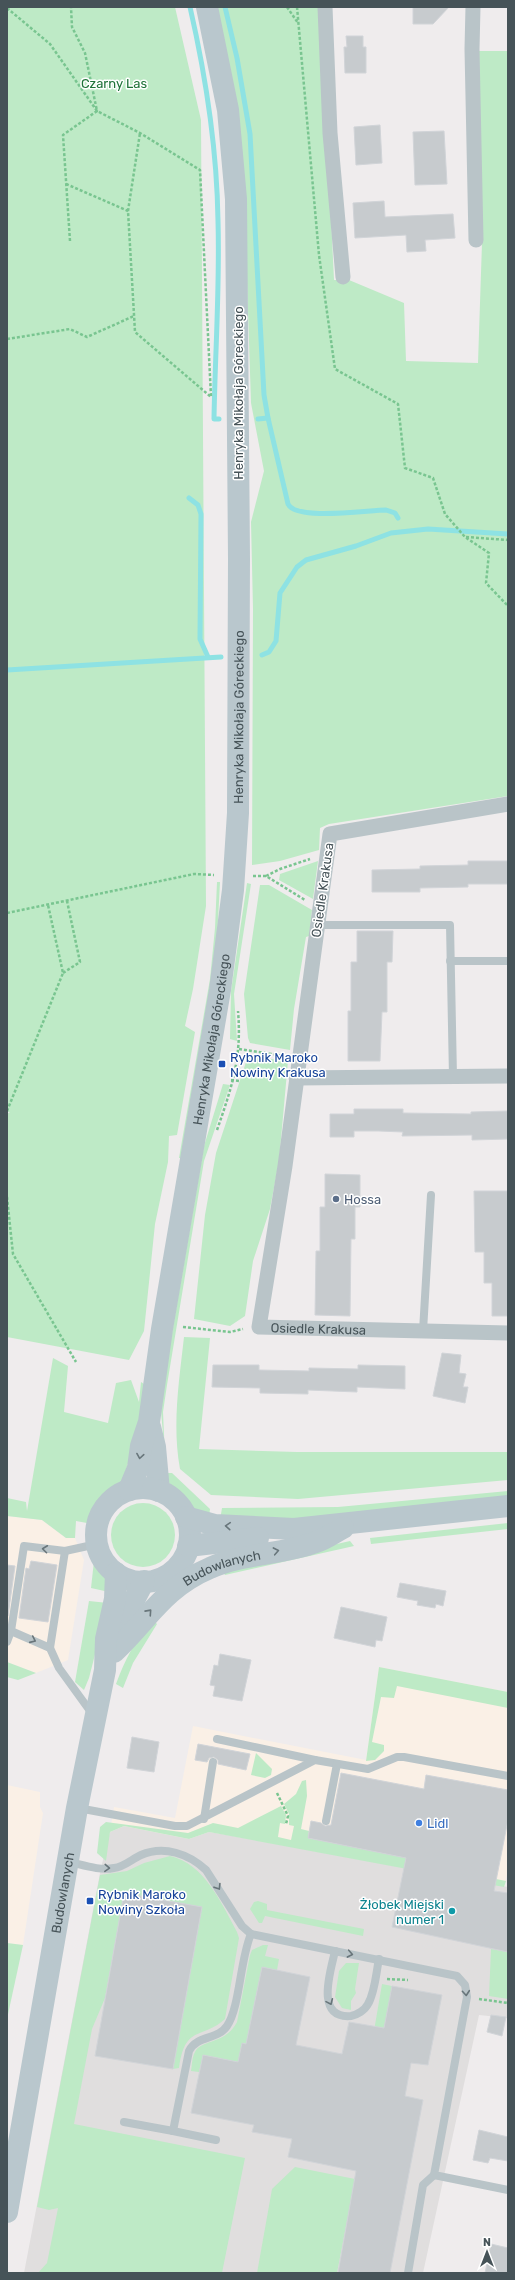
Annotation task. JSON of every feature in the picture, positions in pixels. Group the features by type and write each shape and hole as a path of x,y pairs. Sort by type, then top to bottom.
{"main road":[{"name":"Henryka Mikołaja Góreckiego","path":"129,1490 138,1468 141,1446 149,1422 162,1329 226,956 233,890 238,813 239,622 236,207 228,110 207,7"},
{"name":"Henryka Mikołaja Góreckiego","path":"149,1422 155,1447 159,1491"},
{"path":"144,1488 159,1491 173,1500 186,1517 189,1528 188,1546 184,1557 172,1571 162,1577 144,1582 127,1579 116,1573 104,1560 97,1544 96,1527 102,1511 114,1498 129,1490 144,1488"},
{"name":"Budowlanych","path":"186,1517 215,1525 294,1529 508,1506"},
{"name":"Budowlanych","path":"7,2212 77,1808 95,1717 110,1661 159,1602 177,1587 202,1572 232,1560 317,1542 353,1522"},
{"path":"188,1546 263,1538 294,1529"},
{"name":"Budowlanych","path":"110,1661 106,1639 115,1600 116,1573"},
{"path":"110,1661 132,1604 144,1582"}],"street":[{"path":"325,7 330,133 343,277"},
{"path":"474,7 472,49 476,240"},
{"name":"Osiedle Krakusa","path":"508,804 330,834 259,1327 508,1333"},
{"path":"296,1078 508,1076"}],"lane":[{"path":"317,925 450,925 454,1077"},
{"path":"450,961 508,961"},
{"path":"423,1331 431,1194"},
{"path":"7,1642 11,1631 24,1546 65,1551 97,1544"},
{"path":"65,1551 50,1648 59,1668 95,1717"},
{"path":"11,1631 50,1648"},
{"path":"217,1739 315,1760 368,1769 397,1757 404,1757 508,1776"},
{"path":"77,1808 176,1826 187,1826 204,1819 315,1760"},
{"path":"204,1819 213,1762"},
{"path":"326,1821 338,1764"},
{"path":"68,1862 112,1869 153,1851 165,1851 188,1857 206,1870 242,1926 251,1934 453,1974 465,1985 467,1997 434,2175 423,2185 408,2273"},
{"path":"173,2131 189,2051 196,2042 220,2031 227,2026 233,2012 245,1950 251,1934"},
{"path":"335,1951 327,1988 327,1999 337,2013 342,2015 356,2015 368,2005 379,1959"},
{"path":"124,2122 216,2140"},
{"path":"434,2175 508,2190"}],"path":[{"path":"71,7 72,27 85,53 97,111"},
{"path":"287,7 298,23"},
{"path":"297,7 319,255 335,369 398,404 405,468 433,478 446,514 465,537 489,553 486,583 508,606"},
{"path":"7,8 50,44 97,111 140,133 200,170 211,397 135,332 128,211 140,133"},
{"path":"70,241 63,135 97,111"},
{"path":"66,184 128,211"},
{"path":"7,339 70,329 86,337 134,316"},
{"path":"465,537 508,540"},
{"path":"266,876 280,869 327,854"},
{"path":"7,913 146,885"},
{"path":"63,973 80,962 67,901"},
{"path":"7,1111 63,973 48,905"},
{"path":"239,1049 291,1057"},
{"path":"231,1080 240,1081"},
{"path":"7,1196 12,1254 76,1362"},
{"path":"179,1327 230,1332"},
{"path":"273,1783 288,1816 286,1824"},
{"path":"467,1997 508,2003"}],"shaded area":[{"path":"7,1516 42,1520 66,1538 75,1538 84,1560 68,1660 36,1673 7,1662"},
{"path":"379,1667 508,1692 508,1870 504,1887 209,1832 189,1839 110,1832 114,1807 175,1818 193,1726 366,1760"},
{"path":"7,1785 40,1792 40,1807 43,1813 23,1945 7,1943"},
{"path":"124,1826 189,1839 209,1832 508,1887 508,2018 479,2015 423,2273 24,2273 101,1868 110,1832"}],"green space":[{"name":"Czarny Las","path":"7,7 175,7 201,120 206,906 193,989 185,1026 195,1032 177,1135 169,1136 168,1162 155,1224 144,1331 129,1360 7,1337 7,1114 10,1112 7,1112"},
{"path":"217,7 321,7 334,280 349,280 404,303 406,361 478,363 482,243 479,51 508,51 508,796 329,824 320,828 319,850 280,861 252,865 253,609 251,522 264,471 251,403 245,219"},
{"path":"318,861 313,899 279,880 280,874"},
{"path":"217,882 220,882 216,959 182,1158 179,1158 210,979 215,928"},
{"path":"247,883 251,884 234,994 237,1041 230,1039 231,991"},
{"path":"260,885 269,885 312,910 309,936 306,937 294,1009 290,1050 250,1043 248,1038 244,994"},
{"path":"248,1056 288,1061 279,1161 270,1209 253,1261 245,1316 230,1326 194,1319 205,1215 216,1153"},
{"path":"223,1084 230,1085 204,1161 167,1385 163,1412 165,1457 161,1411 166,1368 204,1146"},
{"path":"184,1337 210,1338 199,1449 297,1452 508,1452 508,1480 298,1499 211,1495 180,1469 176,1420"},
{"path":"53,1358 68,1366 64,1412 108,1423 116,1383 131,1380 139,1402 141,1382 144,1384 138,1434 121,1484 100,1503 86,1528 87,1523 76,1521 75,1538 66,1538 42,1520 7,1516 7,1498 26,1502 27,1511"},
{"path":"164,1473 172,1473 210,1509 209,1518 182,1500 172,1488"},
{"path":"508,1491 508,1497 286,1520 220,1520 222,1508 338,1507"},
{"path":"143,1503 161,1508 166,1512 170,1517 175,1535 170,1553 166,1558 161,1562 143,1567 125,1562 120,1558 116,1553 111,1535 116,1517 120,1512 125,1508"},
{"path":"508,1523 508,1529 371,1544 370,1538"},
{"path":"350,1541 354,1546 225,1575 222,1570"},
{"path":"94,1561 97,1561 107,1578 109,1592 91,1588"},
{"path":"89,1601 108,1603 89,1678 84,1690 75,1682"},
{"path":"151,1618 157,1624 133,1663 123,1688 116,1684 119,1675 131,1650"},
{"path":"7,1662 36,1673 18,1680 7,1677"},
{"path":"379,1667 508,1692 508,1708 397,1686 394,1698 381,1697 372,1742 384,1745 384,1751 375,1760 366,1761"},
{"path":"256,1753 272,1769 271,1775 265,1778 251,1775"},
{"path":"306,1780 307,1796 301,1829 309,1831 308,1838 497,1876 496,1879 506,1881 504,1887 209,1832 189,1839 124,1826 110,1832 106,1861 97,1853 100,1827 106,1822 188,1833 213,1823 238,1828 281,1806 286,1815 285,1824 280,1823 278,1837 291,1840 294,1826 289,1825 289,1814 284,1804 296,1794 302,1781"},
{"path":"170,1856 182,1860 193,1867 211,1886 237,1932 239,1938 225,2019 217,2025 190,2039 185,2045 179,2068 173,2069 202,1907 124,1893 105,1998 92,2029 74,2124 245,2158 222,2273 38,2273 47,2263 58,2208 49,2210 37,2207 100,1875 127,1871 144,1863"},
{"path":"258,1901 267,1904 267,1910 364,1929 363,1936 265,1916 262,1923 259,1923 250,1909 254,1902"},
{"path":"7,1943 23,1945 7,2019"},
{"path":"263,1945 268,1945 265,1956 279,1959 277,1970 262,1967 249,2031 260,2047 242,2043 256,2066 203,2055 199,2072 191,2071 193,2056 198,2048 226,2035 237,2022 250,1955 252,1950"},
{"path":"491,1949 508,1952 508,1999 489,1996"},
{"path":"346,1963 359,1963 355,1989 356,1993 351,2001 351,2010 342,2008 335,1997 339,1971"},
{"path":"382,1984 392,1986 379,2056 369,2060"},
{"path":"295,2167 355,2179 337,2273 257,2273 272,2189"}],"building":[{"path":"413,7 449,7 433,24 413,24"},
{"path":"346,36 363,36 363,47 366,47 366,73 345,73 344,47 347,47"},
{"path":"380,125 382,163 356,165 354,127"},
{"path":"444,131 447,184 415,185 413,132"},
{"path":"384,201 385,217 453,214 455,238 425,240 426,251 407,252 406,235 355,238 353,203"},
{"path":"468,861 508,861 508,884 468,884 468,887 420,888 420,892 372,892 372,870 420,869 420,866 468,865"},
{"path":"357,931 393,931 392,962 387,962 387,1012 382,1012 380,1061 348,1061 348,1011 351,1011 351,962 357,962"},
{"path":"354,1109 403,1109 403,1113 471,1114 471,1112 508,1111 508,1139 472,1140 472,1135 402,1136 403,1132 379,1131 354,1131 354,1137 330,1137 330,1114 354,1114"},
{"path":"325,1174 360,1175 360,1207 355,1207 355,1239 351,1239 350,1316 315,1315 316,1251 320,1251 320,1207 325,1207"},
{"path":"474,1191 508,1191 508,1316 492,1316 492,1283 484,1283 484,1252 475,1252"},
{"path":"442,1353 461,1355 459,1373 466,1374 463,1387 468,1387 465,1403 433,1396"},
{"path":"213,1365 259,1365 259,1370 309,1371 309,1368 358,1369 358,1365 405,1366 405,1389 357,1387 357,1392 308,1390 308,1394 260,1393 260,1388 212,1387"},
{"path":"31,1561 57,1565 48,1622 19,1618 26,1568 29,1569"},
{"path":"7,1565 15,1566 8,1616 7,1616"},
{"path":"400,1583 446,1591 443,1606 436,1604 435,1608 417,1605 418,1601 397,1597"},
{"path":"341,1607 387,1617 382,1641 376,1640 375,1647 334,1638"},
{"path":"220,1654 251,1660 242,1701 213,1696 215,1686 210,1685 214,1665 218,1666"},
{"path":"132,1737 159,1742 154,1772 127,1768"},
{"path":"198,1744 250,1754 246,1770 218,1764 218,1760 214,1757 209,1758 207,1762 195,1760"},
{"name":"Lidl","path":"341,1773 424,1789 426,1775 508,1790 508,1820 494,1891 508,1893 508,1952 392,1927 406,1858 308,1838 311,1821 321,1823 325,1826 331,1825"},
{"path":"124,1893 202,1907 173,2069 95,2056"},
{"path":"262,1967 310,1977 296,2045 342,2054 349,2022 384,2028 392,1986 442,1995 428,2065 411,2063 405,2096 423,2100 390,2273 338,2273 356,2171 288,2157 292,2139 252,2132 254,2125 191,2113 203,2055 238,2062 242,2043 246,2044"},
{"path":"491,2015 506,2017 502,2036 487,2032"},
{"path":"479,2130 508,2137 508,2161 490,2158 488,2163 473,2160"},
{"path":"491,2244 508,2248 508,2273 485,2273"}],"waterway":[{"path":"190,7 210,113 217,194 218,270 214,419 219,419"},
{"path":"225,7 237,58 250,134 264,395 288,504 294,509 304,512 318,513 386,510 395,513 398,518"},
{"path":"258,419 268,418"},
{"path":"189,498 198,505 201,514 200,639 208,657"},
{"path":"262,655 269,652 276,641 280,593 297,567 306,560 356,546 391,533 428,529 508,534"},
{"path":"7,670 221,657"}],"place":[{"name":"Rybnik Maroko Nowiny Krakusa","path":"222,1064"},
{"name":"Hossa","path":"336,1199"},
{"name":"Lidl","path":"419,1823"},
{"name":"Rybnik Maroko Nowiny Szkoła","path":"90,1901"},
{"name":"Żłobek Miejski numer 1","path":"452,1911"}]}
